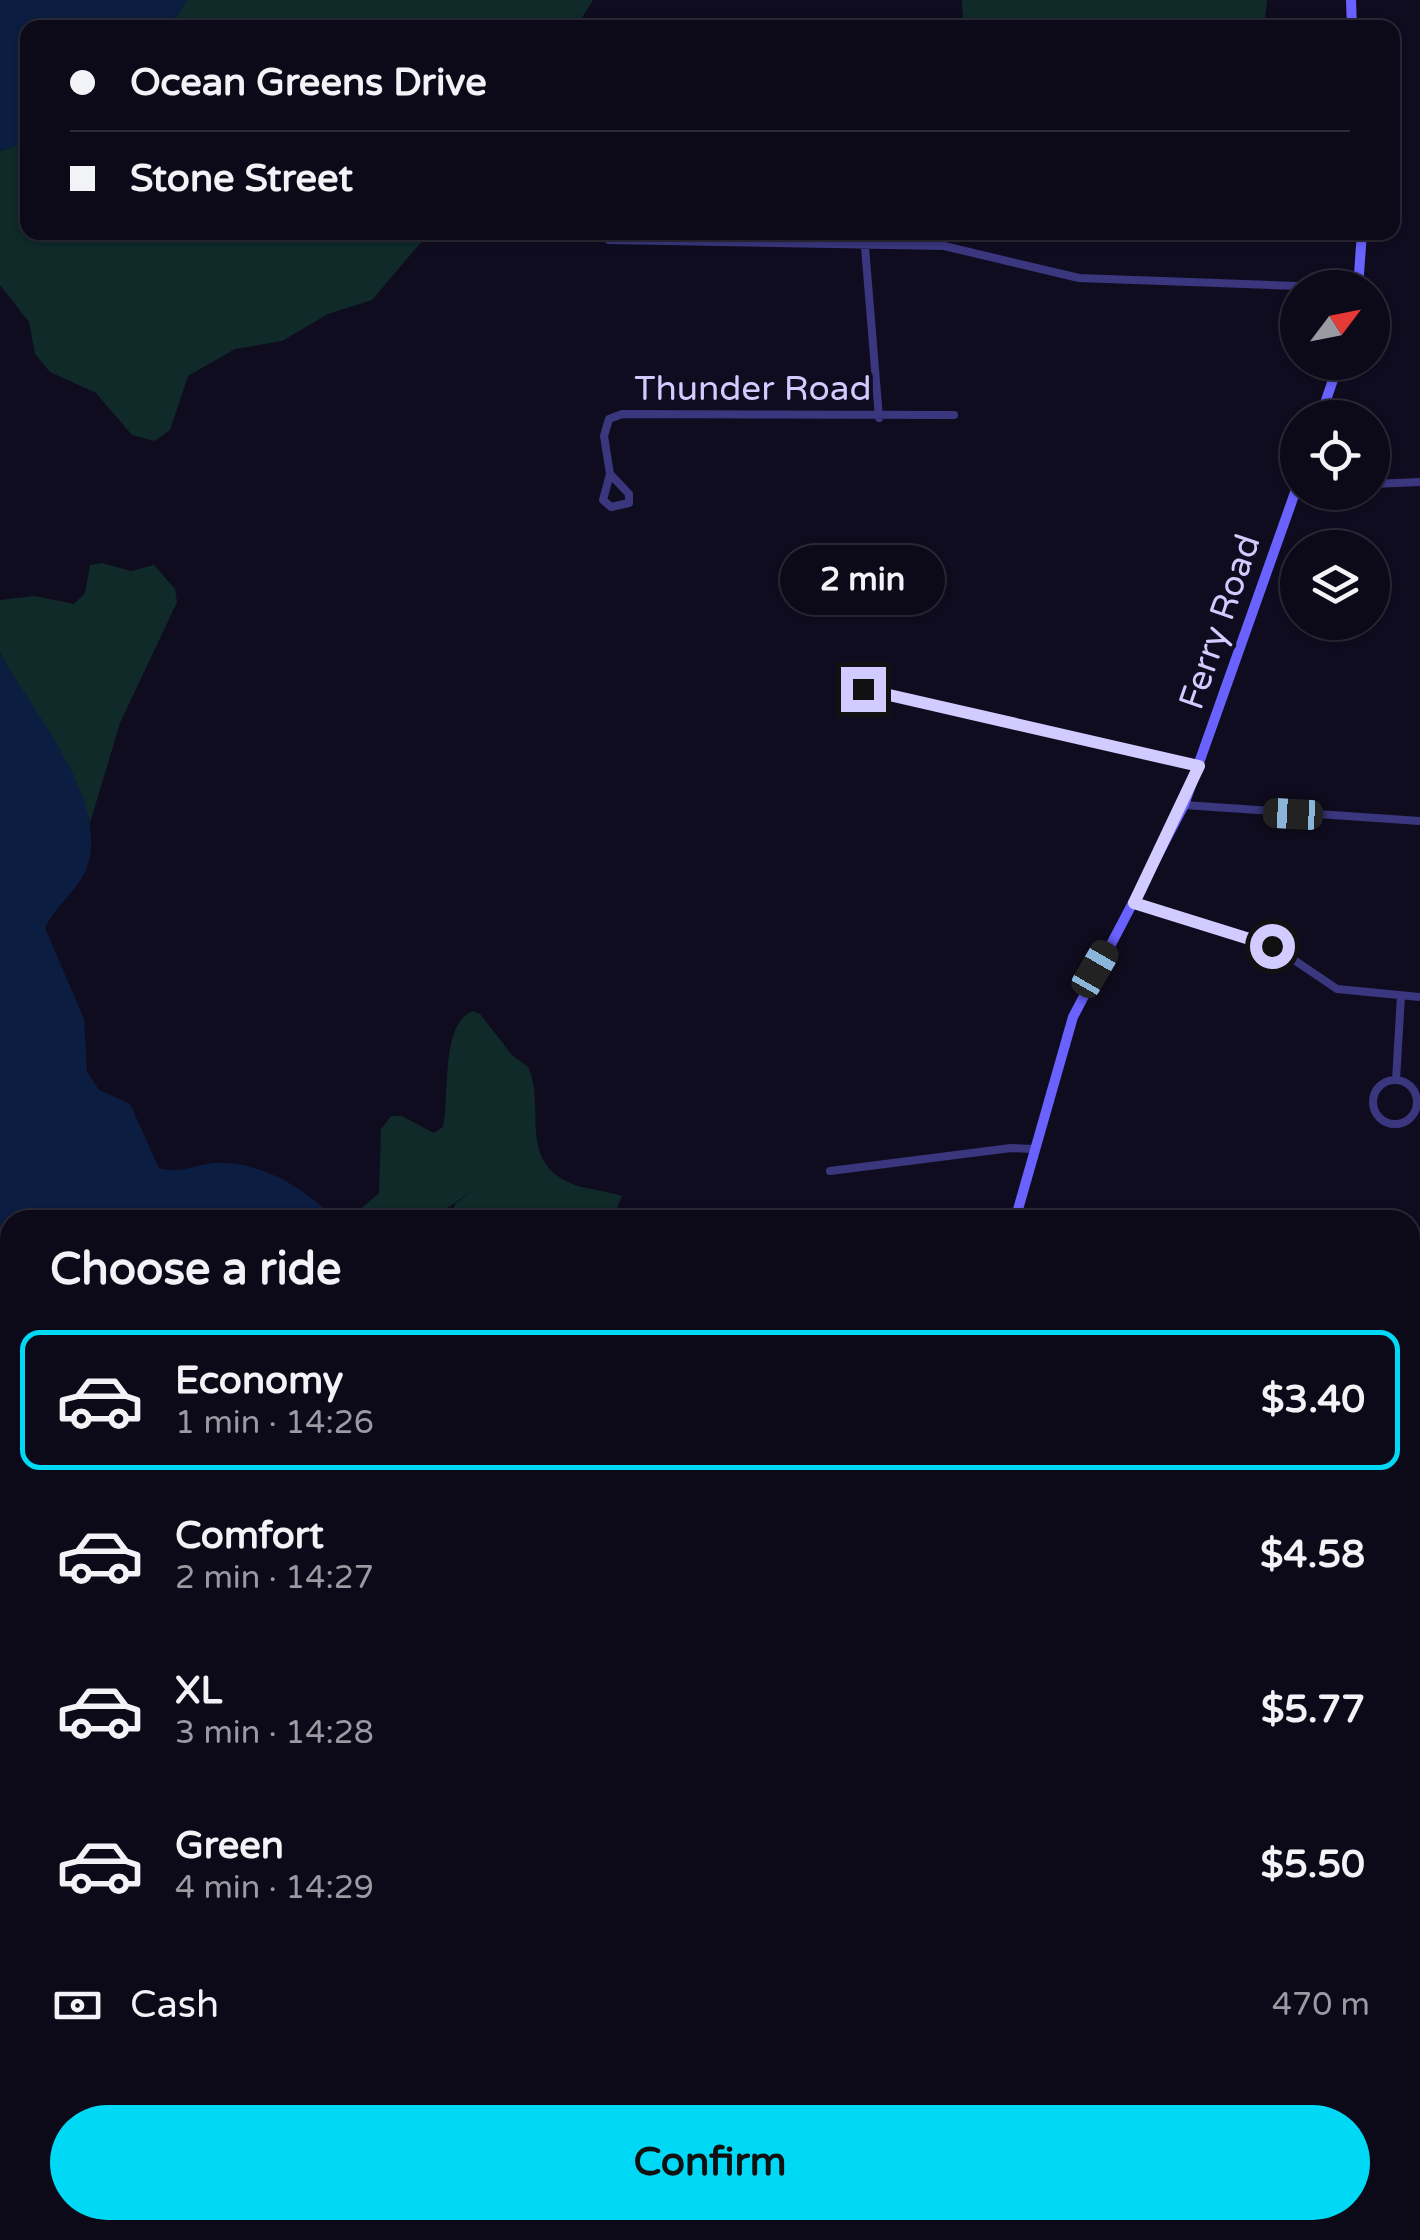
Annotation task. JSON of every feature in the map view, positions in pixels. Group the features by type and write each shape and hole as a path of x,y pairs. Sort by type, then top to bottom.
{"main road":[{"path":"1359,270 1361,240"},
{"name":"Ferry Road","path":"1018,1210 1081,997 1184,805 1289,510"}],"street":[{"path":"608,240 944,246 1078,278 1280,285"},
{"path":"864,247 879,418"},
{"name":"Thunder Road","path":"610,474 628,490 629,502 622,508 607,506 603,500 610,474 604,428 610,419 622,414 879,418 954,415"},
{"path":"1390,483 1420,482"},
{"path":"863,689 1199,766"},
{"path":"1184,805 1420,821"},
{"path":"1134,903 1272,946 1330,986 1420,996"},
{"path":"1396,1080 1401,996"},
{"path":"1396,1080 1410,1086 1417,1100 1410,1119 1395,1124 1377,1115 1373,1100 1379,1086 1396,1080"},
{"path":"830,1171 1010,1148 1034,1149"}],"green space":[{"path":"187,0 593,0 580,20 174,20"},
{"path":"962,0 1267,0 1265,20 963,20"},
{"path":"20,144 20,240 423,240 372,300 328,314 282,341 235,349 188,376 170,430 155,441 132,435 96,393 50,372 35,354 29,322 0,285 0,151"},
{"path":"102,563 131,571 154,565 175,589 177,602 120,723 90,823 84,802 0,653 0,600 35,596 74,604 85,593 90,565"},
{"path":"473,1011 480,1014 512,1055 528,1067 533,1082 538,1145 553,1172 581,1187 622,1196 617,1208 453,1210 455,1204 476,1188 445,1210 359,1210 379,1193 381,1129 391,1116 402,1116 434,1133 443,1127 451,1045 463,1018"}],"water":[{"path":"0,0 187,0 174,20 20,20 20,144 0,151"},
{"path":"0,653 63,754 87,811 91,838 88,864 45,928 84,1019 87,1072 99,1090 130,1104 159,1168 180,1170 214,1163 247,1166 280,1178 326,1210 0,1210"}],"route":[{"path":"863,689 1199,766 1174,826 1134,903 1272,946"}]}
